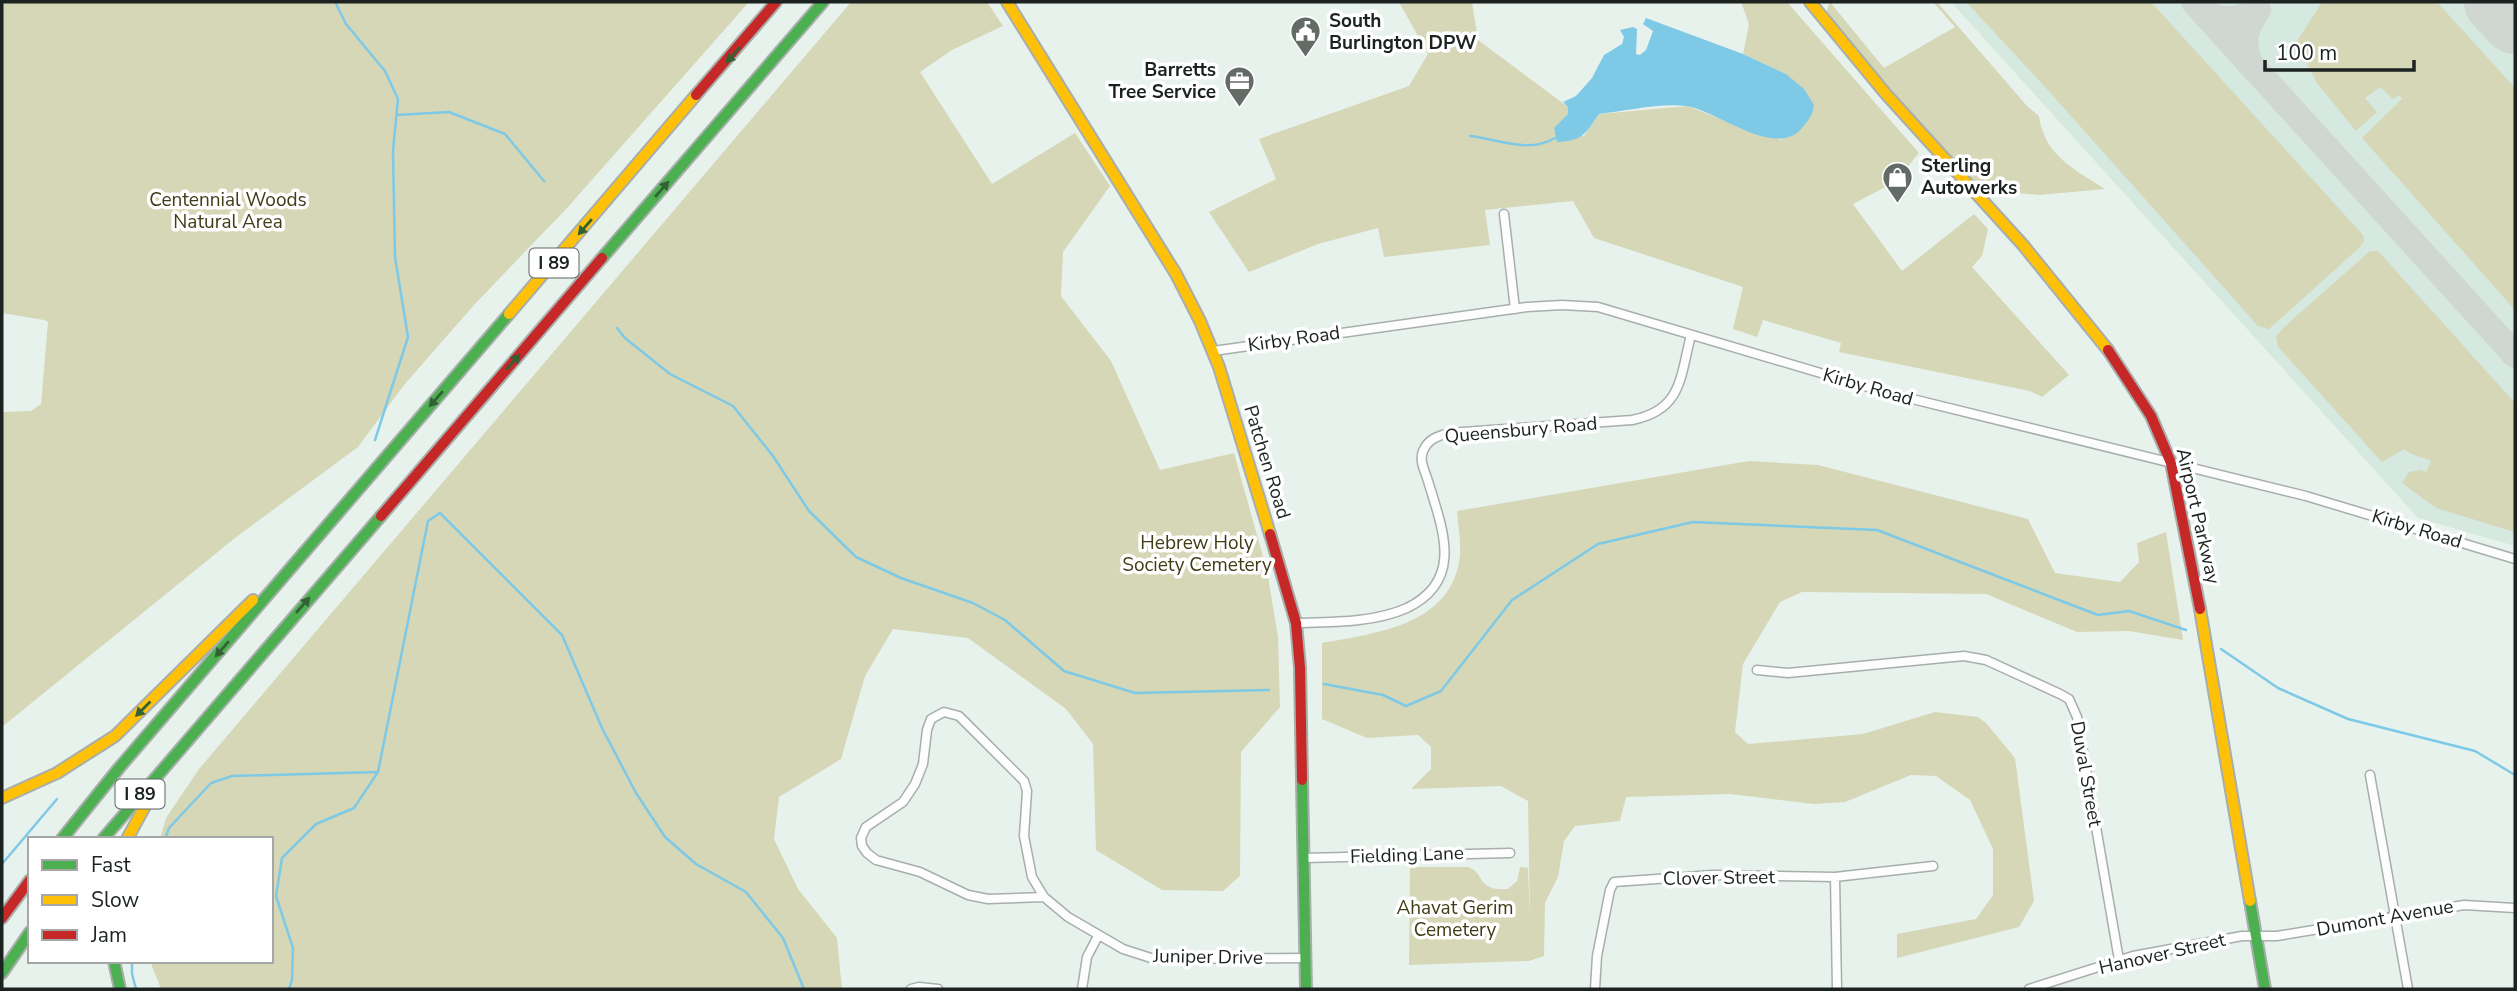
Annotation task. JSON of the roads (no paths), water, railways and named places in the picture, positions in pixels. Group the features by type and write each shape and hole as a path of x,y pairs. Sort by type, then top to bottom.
{"main road":[{"name":"I 89","path":"64,837 119,768 776,2"},
{"name":"I 89","path":"105,837 823,2"},
{"name":"Patchen Road","path":"1007,2 1176,274 1213,351 1276,551 1296,623 1300,668 1306,989"},
{"name":"Airport Parkway","path":"1810,2 1886,94 2007,228 2086,322 2146,407 2171,463 2191,556 2266,989"},
{"path":"2,798 57,774 115,736 330,523"},
{"path":"128,837 178,750"},
{"path":"2,918 28,883"},
{"path":"2,972 28,935"},
{"path":"114,963 120,989"}],"street":[{"path":"1504,215 1515,309"},
{"name":"Kirby Road","path":"1213,351 1515,309 1563,304 1598,307 1888,393 2328,502 2515,559"},
{"name":"Queensbury Road","path":"1296,623 1350,621 1387,614 1412,605 1433,588 1443,570 1446,546 1422,461 1423,451 1429,442 1449,433 1632,420 1655,414 1664,409 1675,394 1691,335"},
{"name":"Duval Street","path":"1757,670 1788,673 1949,657 1976,657 2069,699 2077,717 2119,960"},
{"name":"Juniper Drive","path":"1044,897 995,899 968,895 920,872 876,860 864,850 861,838 866,828 899,806 912,790 923,764 927,726 937,715 948,712 959,716 1024,780 1027,791 1024,827 1032,877 1044,897 1098,936 1154,959 1306,958"},
{"path":"2370,775 2408,989"},
{"name":"Fielding Lane","path":"1304,858 1510,853"},
{"name":"Clover Street","path":"1595,989 1597,956 1614,882 1713,875 1835,877 1933,866"},
{"path":"1835,877 1837,989"},
{"name":"Dumont Avenue","path":"2256,937 2277,936 2463,905 2515,908"},
{"path":"1082,989 1084,965 1098,936"},
{"name":"Hanover Street","path":"2029,989 2119,960 2242,936 2256,937"},
{"path":"911,989 919,986 938,989"}],"water":[{"path":"1646,18 1743,54 1786,74 1804,89 1814,105 1810,118 1791,136 1777,139 1746,130 1699,109 1675,105 1654,106 1599,114 1578,138 1557,142 1554,128 1568,114 1568,107 1563,102 1576,96 1592,78 1604,55 1622,44 1624,37 1620,30 1633,27 1637,29 1636,54 1640,55 1646,50 1653,31 1643,24"}],"waterway":[{"path":"335,2 346,24 385,71 398,99 393,151 395,257 408,337 375,440"},
{"path":"397,115 449,112 505,134 544,181"},
{"path":"1470,136 1524,145 1545,143 1555,138"},
{"path":"617,328 625,338 670,374 733,406 773,456 809,511 856,557 901,578 973,603 1005,620 1064,671 1135,693 1269,690"},
{"path":"289,989 292,980 293,948 276,896 282,858 316,824 354,808 378,772 428,521 440,513 562,635 602,728 636,793 665,837 696,864 746,892 783,938 804,989"},
{"path":"1324,684 1383,695 1406,706 1441,691 1512,600 1598,544 1693,522 1877,530 2098,615 2129,611 2186,630"},
{"path":"2221,649 2278,688 2348,719 2475,751 2515,775"},
{"path":"166,837 169,828 211,783 232,776 378,772"},
{"path":"2,864 57,799"},
{"path":"132,963 136,989"}],"place":[{"name":"South Burlington DPW","path":"1306,59"},
{"name":"Barretts Tree Service","path":"1239,108"},
{"name":"Sterling Autowerks","path":"1898,204"}],"park label":[{"name":"Centennial Woods Natural Area","path":"228,211"},
{"name":"Hebrew Holy Society Cemetery","path":"1197,554"},
{"name":"Ahavat Gerim Cemetery","path":"1455,919"}]}
